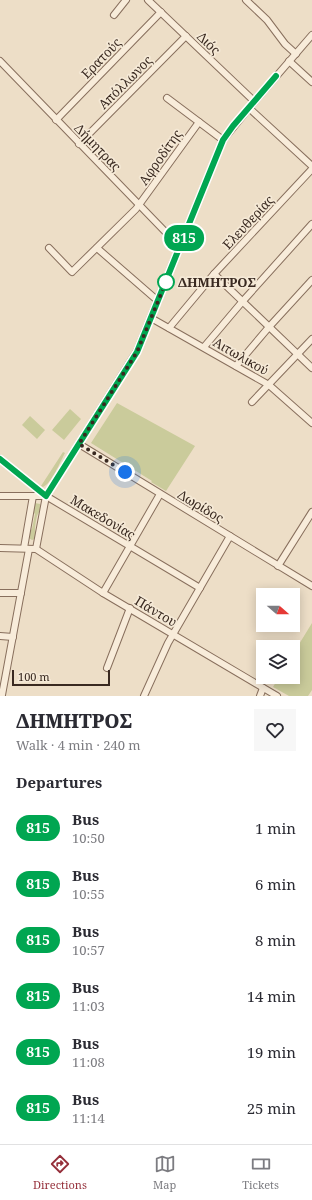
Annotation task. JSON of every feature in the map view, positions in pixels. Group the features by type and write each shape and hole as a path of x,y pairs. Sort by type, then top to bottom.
{"street":[{"path":"114,15 126,0"},
{"name":"Διός","path":"148,0 254,102"},
{"path":"246,0 267,20 285,44 296,54"},
{"name":"Ερατούς","path":"56,120 161,12"},
{"path":"2,695 3,674 13,637 30,549 46,496 135,356 223,140 312,35"},
{"name":"Απόλλωνος","path":"79,144 186,36"},
{"name":"Δήμητρας","path":"0,61 180,248"},
{"path":"289,61 312,82"},
{"path":"167,98 223,140"},
{"path":"249,108 312,168"},
{"name":"Αφροδίτης","path":"49,248 72,272 127,220 139,206 199,122"},
{"name":"Ελευθερίας","path":"169,328 214,274 312,168"},
{"path":"204,347 312,224"},
{"path":"97,248 158,301"},
{"path":"214,274 312,368"},
{"path":"236,366 312,280"},
{"name":"Αιτωλικού","path":"151,318 269,385 312,423"},
{"path":"252,402 312,339"},
{"name":"Δωρίδος","path":"79,444 312,586"},
{"name":"Μακεδονίας","path":"0,459 46,496 200,588"},
{"path":"103,592 160,494"},
{"path":"0,496 46,496"},
{"path":"30,549 33,496"},
{"path":"278,566 312,512"},
{"path":"144,696 163,652 230,536"},
{"path":"0,548 30,549"},
{"name":"Πάντου","path":"30,549 276,696"},
{"path":"0,592 21,593"},
{"path":"107,668 130,608"},
{"path":"0,636 13,637"},
{"path":"260,696 263,688"}],"green space":[{"path":"117,403 195,446 166,491 91,443"},
{"path":"70,409 81,419 64,440 52,430"},
{"path":"30,416 45,430 37,439 22,425"},
{"path":"63,452 65,453 53,477 46,485 43,487 41,486"},
{"path":"35,503 40,504 41,508 37,516 35,530 37,533 35,538 32,540 29,538 29,531 32,529 35,514 32,511"},
{"path":"312,623 312,690 308,696 289,696 273,687 275,684 300,684 300,643"}],"bus line":[{"name":"815","path":"0,459 46,496 137,352 223,140 233,126 276,76"}],"place":[{"name":"ΔΗΜΗΤΡΟΣ","path":"166,282"}],"route":[{"path":"125,472 79,444 137,352 166,282"}]}
